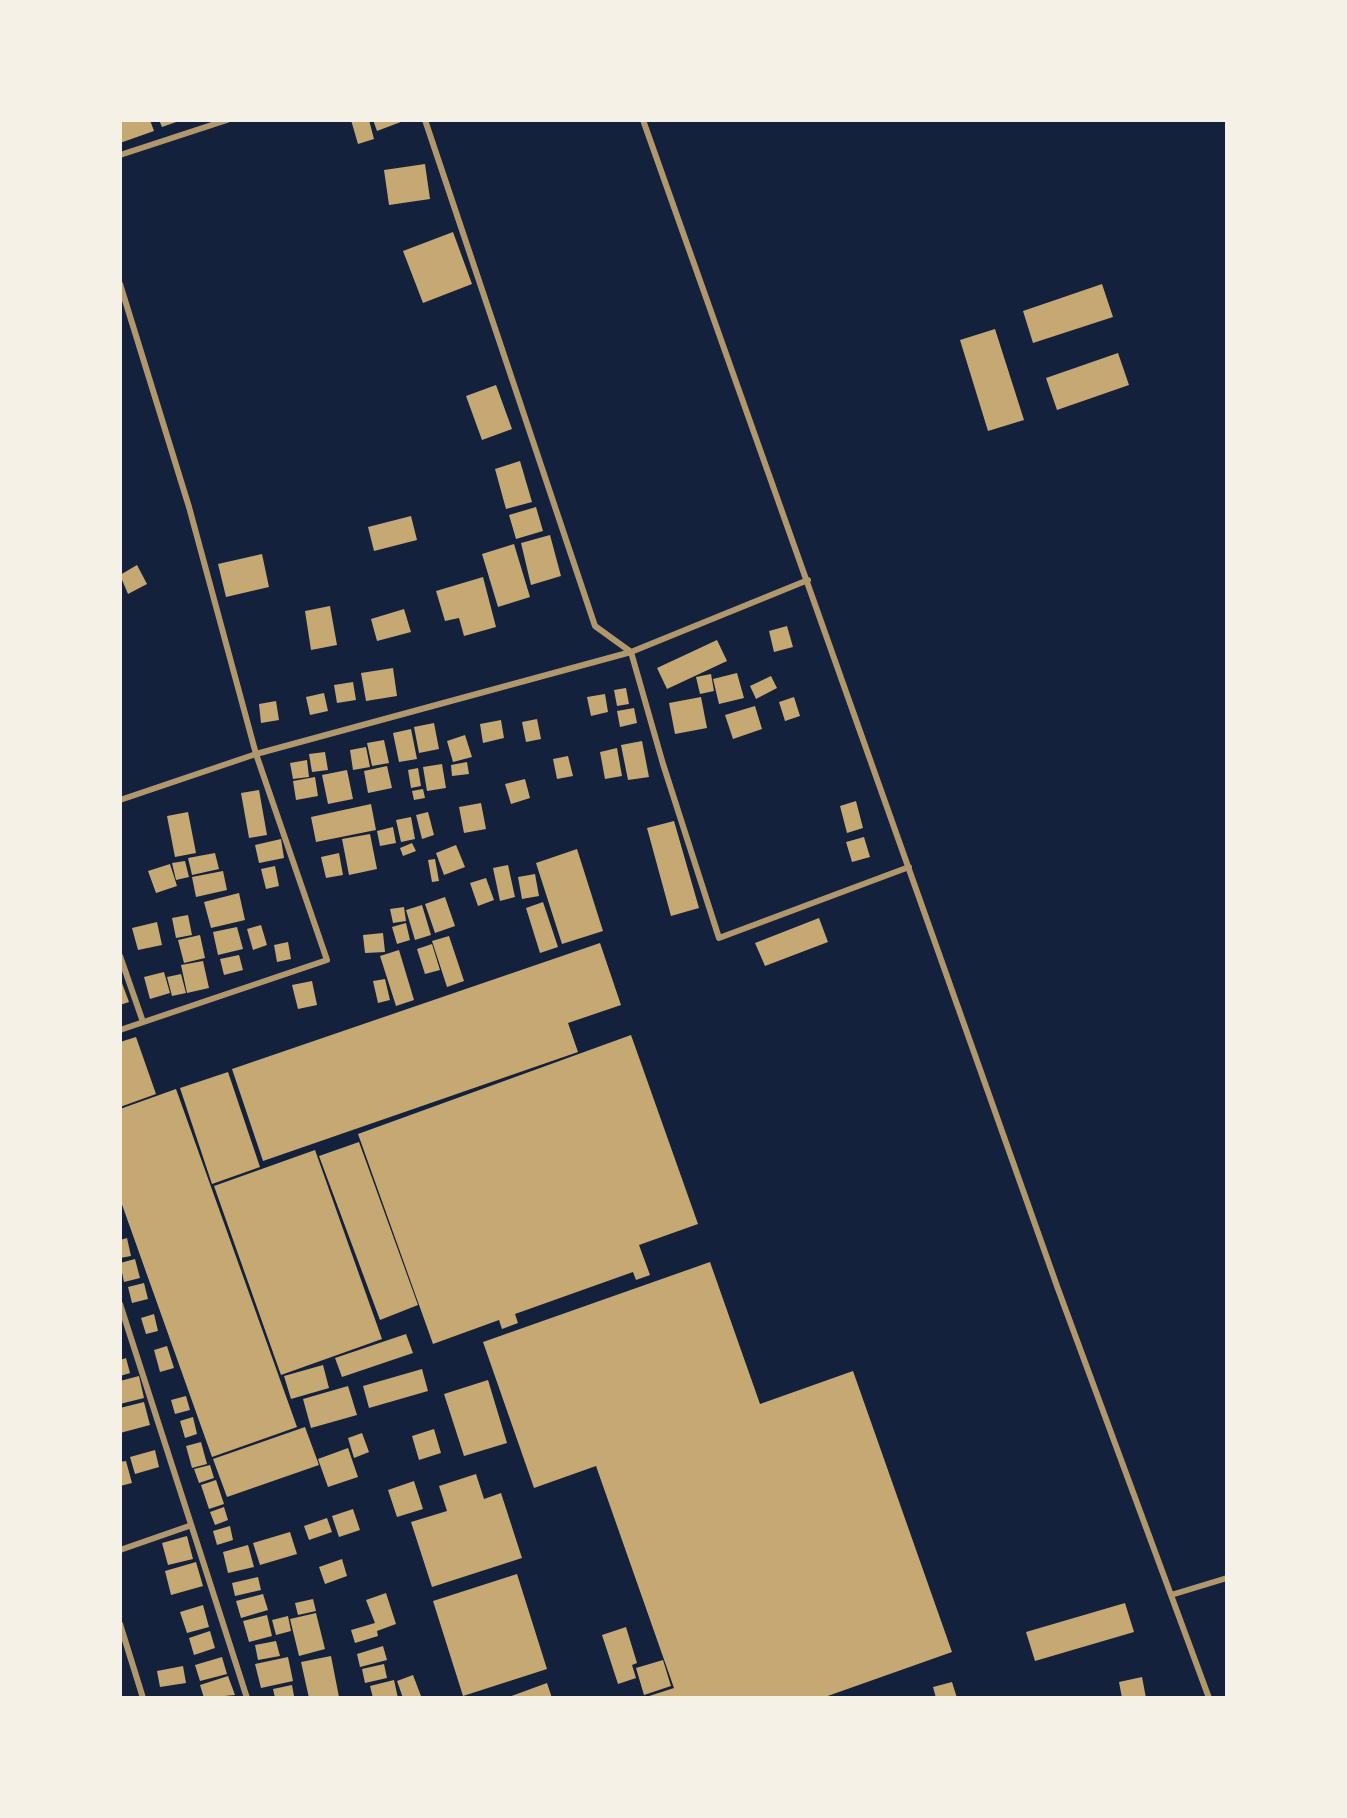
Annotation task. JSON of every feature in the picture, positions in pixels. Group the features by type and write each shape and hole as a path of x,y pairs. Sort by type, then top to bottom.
{"street":[{"path":"120,155 227,120"},
{"path":"425,120 596,627 631,652 663,764 719,938 909,867"},
{"path":"643,120 1058,1289 1209,1698"},
{"path":"120,284 189,507 256,754 327,960 120,1030"},
{"path":"120,800 256,754 631,652 808,580"},
{"path":"120,956 143,1022"},
{"path":"120,1304 189,1526 247,1698"},
{"path":"120,1550 189,1526"},
{"path":"1171,1595 1227,1578"},
{"path":"120,1624 143,1698"}],"building":[{"path":"120,120 150,120 154,131 120,143"},
{"path":"159,120 182,120 162,127"},
{"path":"351,120 369,120 374,139 358,144"},
{"path":"373,120 406,120 377,131"},
{"path":"425,164 430,199 389,205 384,170"},
{"path":"453,232 472,284 423,303 403,251"},
{"path":"1102,284 1113,317 1033,343 1023,311"},
{"path":"995,329 1024,420 988,431 960,340"},
{"path":"1118,353 1129,385 1057,410 1046,378"},
{"path":"496,385 512,429 482,440 466,396"},
{"path":"520,461 532,502 506,509 495,469"},
{"path":"536,507 543,531 516,539 509,515"},
{"path":"411,516 417,540 374,551 368,527"},
{"path":"550,535 561,576 531,585 521,543"},
{"path":"514,544 530,597 498,607 482,554"},
{"path":"262,554 269,587 226,597 218,564"},
{"path":"137,565 147,584 128,594 120,575"},
{"path":"483,577 496,627 464,636 459,618 445,621 436,591"},
{"path":"330,606 337,645 311,650 305,611"},
{"path":"404,609 411,632 377,641 371,619"},
{"path":"787,626 793,647 774,652 769,631"},
{"path":"717,640 727,661 667,689 657,668"},
{"path":"393,668 397,696 366,701 361,673"},
{"path":"737,673 744,698 719,704 713,679"},
{"path":"711,674 714,691 700,694 696,677"},
{"path":"771,676 777,688 756,699 750,686"},
{"path":"353,682 356,700 337,703 334,685"},
{"path":"626,688 629,704 617,706 614,690"},
{"path":"324,693 328,711 310,715 306,697"},
{"path":"605,694 608,712 591,716 587,697"},
{"path":"701,697 707,728 675,734 669,703"},
{"path":"794,697 800,716 785,721 779,702"},
{"path":"276,701 279,720 261,723 259,704"},
{"path":"755,706 762,729 733,739 725,715"},
{"path":"634,708 637,723 620,727 617,711"},
{"path":"537,719 541,739 526,742 522,722"},
{"path":"501,720 504,738 483,743 480,724"},
{"path":"434,723 439,749 419,753 414,727"},
{"path":"411,729 417,759 399,762 393,733"},
{"path":"465,735 472,757 453,762 447,741"},
{"path":"384,740 389,763 372,766 367,743"},
{"path":"642,741 649,777 628,780 621,745"},
{"path":"366,747 370,767 353,770 350,750"},
{"path":"617,748 622,776 605,779 600,752"},
{"path":"325,752 328,770 312,772 309,754"},
{"path":"568,756 573,776 557,779 553,759"},
{"path":"307,760 309,777 293,779 290,763"},
{"path":"467,762 469,774 452,776 451,765"},
{"path":"442,764 446,788 427,791 423,767"},
{"path":"387,766 392,788 368,793 364,771"},
{"path":"418,768 421,786 411,788 408,770"},
{"path":"347,770 353,799 328,804 322,775"},
{"path":"315,777 318,796 296,800 293,781"},
{"path":"525,779 530,798 511,804 505,784"},
{"path":"423,789 425,798 414,800 412,791"},
{"path":"259,790 267,835 249,838 241,793"},
{"path":"856,801 863,828 847,833 840,806"},
{"path":"481,803 486,829 464,833 459,807"},
{"path":"371,804 376,830 316,842 311,817"},
{"path":"188,812 196,853 175,857 167,816"},
{"path":"428,812 434,835 422,839 416,815"},
{"path":"411,817 415,839 401,842 396,820"},
{"path":"674,821 699,908 671,916 647,828"},
{"path":"393,827 396,843 380,846 377,831"},
{"path":"370,834 377,869 349,875 342,839"},
{"path":"864,837 870,857 852,862 846,842"},
{"path":"281,839 284,858 259,863 255,845"},
{"path":"412,843 416,851 403,856 400,848"},
{"path":"456,845 465,867 444,875 436,853"},
{"path":"577,849 603,931 562,944 536,863"},
{"path":"215,853 219,869 192,875 188,858"},
{"path":"339,853 343,875 326,878 321,857"},
{"path":"435,859 439,881 432,882 428,860"},
{"path":"185,861 189,877 176,880 172,863"},
{"path":"170,864 177,886 156,893 148,871"},
{"path":"508,865 515,897 500,901 493,868"},
{"path":"275,866 279,886 266,889 261,869"},
{"path":"223,871 227,890 196,897 192,877"},
{"path":"535,874 539,896 522,899 518,877"},
{"path":"486,878 494,900 478,906 470,883"},
{"path":"239,893 245,920 211,928 204,902"},
{"path":"445,897 455,926 435,933 425,904"},
{"path":"543,902 558,947 540,953 526,908"},
{"path":"422,905 431,935 415,940 406,910"},
{"path":"404,907 406,921 393,923 390,909"},
{"path":"188,915 192,935 176,938 172,918"},
{"path":"819,918 828,942 765,966 755,943"},
{"path":"157,922 162,945 138,950 132,928"},
{"path":"406,923 410,940 397,944 392,927"},
{"path":"261,925 267,945 253,950 247,929"},
{"path":"237,927 243,949 218,955 213,932"},
{"path":"383,933 385,952 365,953 363,935"},
{"path":"200,935 205,958 184,963 178,940"},
{"path":"449,936 464,981 447,987 432,941"},
{"path":"288,942 291,959 277,962 274,945"},
{"path":"600,943 621,1005 568,1023 578,1052 263,1161 232,1069"},
{"path":"432,944 440,970 425,974 417,949"},
{"path":"399,950 414,1000 396,1006 380,956"},
{"path":"239,955 243,970 224,975 220,959"},
{"path":"203,961 209,988 187,993 181,965"},
{"path":"164,972 170,993 150,999 144,977"},
{"path":"181,974 186,993 172,996 167,977"},
{"path":"385,979 390,1000 378,1003 373,981"},
{"path":"312,981 317,1005 298,1009 292,985"},
{"path":"122,983 129,1002 120,1005 120,984"},
{"path":"631,1035 698,1224 639,1245 650,1275 636,1280 633,1272 515,1314 518,1323 502,1329 499,1320 433,1344 358,1134"},
{"path":"136,1037 156,1094 120,1107 120,1042"},
{"path":"228,1072 260,1167 212,1184 180,1088"},
{"path":"176,1089 297,1427 212,1457 120,1199 120,1109"},
{"path":"359,1142 418,1305 380,1320 319,1156"},
{"path":"315,1150 382,1339 281,1375 214,1186"},
{"path":"127,1238 131,1256 120,1258 120,1240"},
{"path":"135,1259 140,1278 124,1282 120,1263"},
{"path":"710,1262 760,1404 853,1371 952,1652 822,1698 643,1698 674,1688 596,1466 534,1488 483,1342"},
{"path":"144,1283 148,1299 132,1303 128,1287"},
{"path":"154,1314 158,1331 146,1334 141,1318"},
{"path":"406,1334 413,1353 342,1377 335,1358"},
{"path":"167,1346 174,1368 160,1372 154,1350"},
{"path":"126,1358 130,1373 120,1376 120,1360"},
{"path":"323,1365 329,1388 291,1399 284,1376"},
{"path":"422,1369 428,1391 369,1408 363,1386"},
{"path":"139,1376 144,1398 120,1404 120,1381"},
{"path":"488,1380 507,1443 464,1456 444,1394"},
{"path":"348,1386 357,1415 311,1428 303,1399"},
{"path":"186,1396 190,1410 175,1414 171,1400"},
{"path":"144,1402 150,1425 120,1433 120,1408"},
{"path":"193,1417 197,1434 185,1438 180,1421"},
{"path":"305,1427 319,1465 227,1497 213,1459"},
{"path":"434,1429 441,1453 419,1460 412,1436"},
{"path":"362,1433 369,1452 354,1458 348,1438"},
{"path":"201,1442 207,1464 192,1468 186,1446"},
{"path":"348,1448 358,1477 328,1487 318,1459"},
{"path":"155,1450 159,1467 135,1474 130,1457"},
{"path":"126,1461 132,1483 120,1486 120,1462"},
{"path":"210,1465 214,1478 199,1483 194,1469"},
{"path":"476,1474 484,1499 501,1493 522,1558 432,1587 411,1522 447,1511 439,1486"},
{"path":"216,1480 224,1504 209,1509 201,1485"},
{"path":"414,1481 423,1509 397,1517 388,1490"},
{"path":"224,1507 228,1520 215,1525 210,1512"},
{"path":"353,1509 360,1530 339,1537 332,1516"},
{"path":"327,1518 332,1532 309,1540 304,1526"},
{"path":"230,1526 233,1540 217,1545 213,1531"},
{"path":"290,1532 297,1554 260,1565 253,1543"},
{"path":"187,1536 193,1559 168,1565 162,1543"},
{"path":"248,1545 254,1567 228,1573 223,1552"},
{"path":"342,1559 347,1576 325,1584 319,1567"},
{"path":"196,1562 203,1586 171,1595 165,1571"},
{"path":"517,1574 547,1669 463,1696 433,1601"},
{"path":"258,1577 261,1590 235,1596 232,1583"},
{"path":"386,1593 396,1624 377,1631 378,1636 355,1643 351,1630 375,1623 366,1600"},
{"path":"263,1594 268,1610 241,1618 236,1601"},
{"path":"313,1599 316,1611 298,1615 295,1603"},
{"path":"1125,1603 1134,1632 1035,1661 1026,1632"},
{"path":"203,1605 209,1627 187,1633 180,1612"},
{"path":"316,1613 325,1649 299,1656 290,1619"},
{"path":"267,1615 272,1636 249,1642 243,1621"},
{"path":"288,1616 291,1631 276,1635 272,1620"},
{"path":"626,1627 637,1663 632,1665 636,1678 618,1684 602,1635"},
{"path":"210,1631 215,1648 194,1655 189,1638"},
{"path":"276,1641 280,1656 258,1660 255,1645"},
{"path":"383,1646 387,1660 360,1667 357,1654"},
{"path":"331,1656 339,1697 309,1698 301,1662"},
{"path":"222,1657 227,1674 200,1681 195,1665"},
{"path":"288,1657 293,1681 261,1688 255,1664"},
{"path":"663,1660 671,1686 644,1695 636,1668"},
{"path":"384,1664 387,1678 365,1683 362,1669"},
{"path":"183,1666 186,1683 160,1687 157,1671"},
{"path":"413,1675 421,1696 403,1698 397,1681"},
{"path":"228,1676 235,1695 204,1698 200,1685"},
{"path":"1142,1677 1146,1698 1122,1698 1119,1682"},
{"path":"394,1680 398,1698 373,1698 370,1686"},
{"path":"952,1682 957,1698 936,1698 933,1687"},
{"path":"547,1683 552,1698 506,1698"},
{"path":"292,1685 294,1696 275,1698 273,1689"}]}
